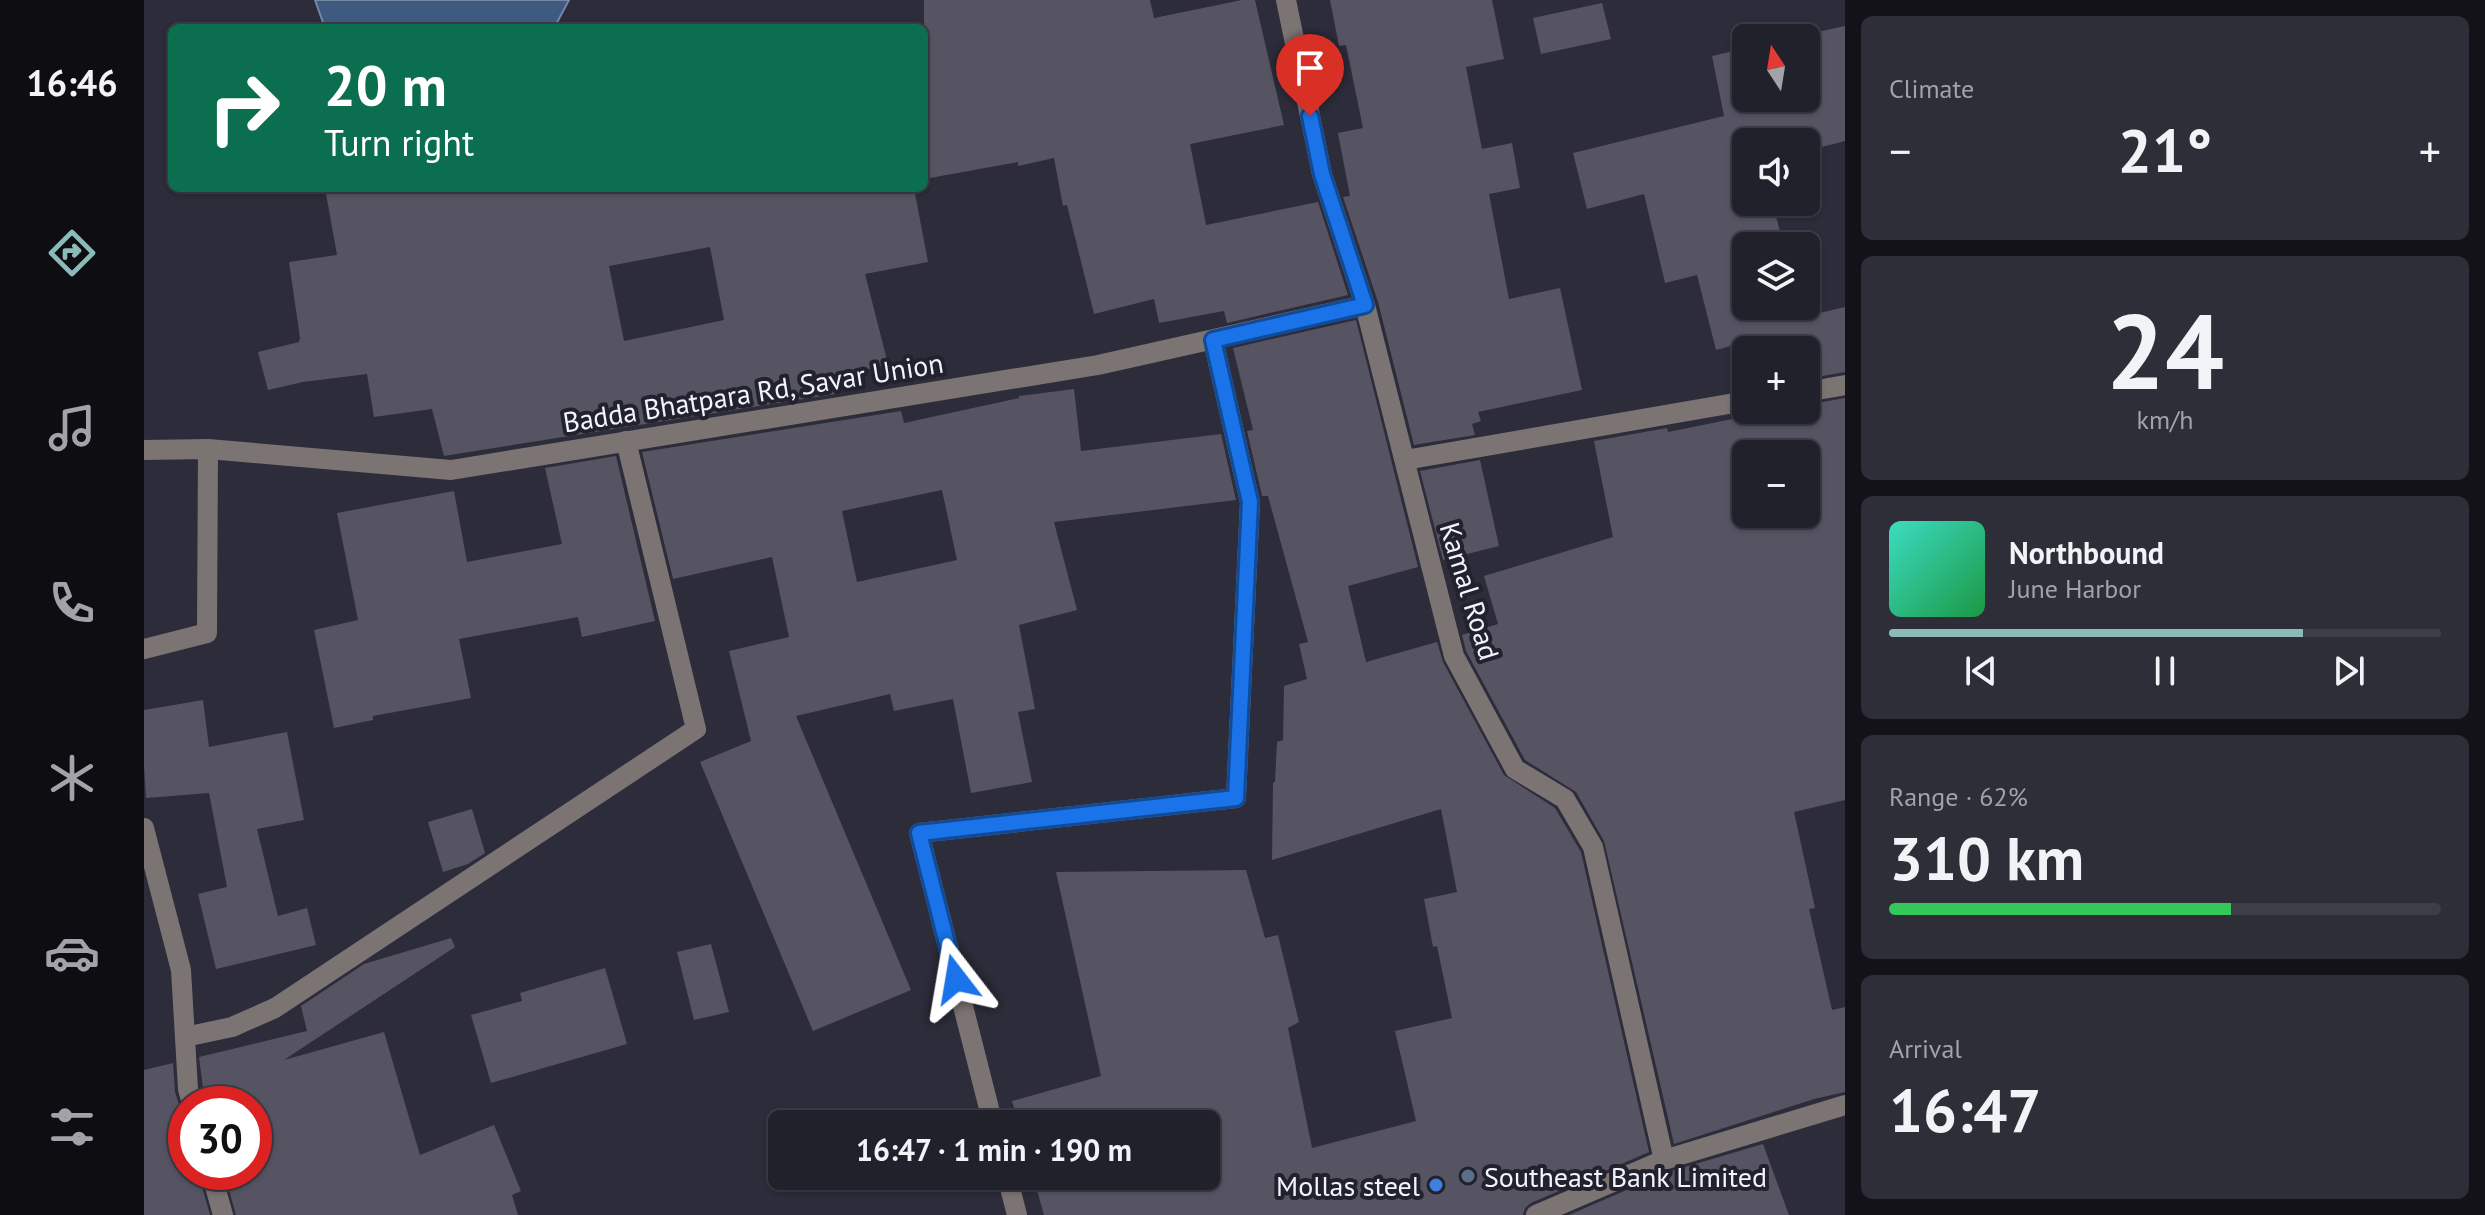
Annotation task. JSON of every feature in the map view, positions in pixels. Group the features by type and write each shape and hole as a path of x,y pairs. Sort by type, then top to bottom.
{"street":[{"name":"Kamal Road","path":"1286,0 1322,174 1365,305 1454,656 1515,769 1565,799 1593,847 1664,1160"},
{"name":"Badda Bhatpara Rd, Savar Union","path":"144,450 208,449 451,470 1098,365 1365,305"},
{"path":"989,1110 919,833 1236,798 1250,502 1213,340"},
{"path":"1820,389 1845,385"},
{"path":"1405,460 1732,403"},
{"path":"185,1037 232,1027 275,1008 696,729 626,441"},
{"path":"144,649 207,633 208,449"},
{"path":"144,828 181,970 188,1086"},
{"path":"1544,1214 1664,1160 1845,1105"},
{"path":"216,1190 223,1215"},
{"path":"1011,1190 1017,1215"}],"water":[{"path":"315,0 569,0 556,24 324,24"}],"building":[{"path":"924,0 1150,0 1154,18 1255,0 1284,125 1190,144 1206,225 1318,202 1348,295 1227,323 1224,311 1159,323 1154,299 1094,314 1067,205 1063,206 1054,158 930,178 928,24 924,24"},
{"path":"1330,0 1492,0 1504,59 1466,67 1482,149 1512,143 1520,188 1489,194 1509,299 1560,288 1582,390 1478,412 1481,421 1472,424 1475,435 1414,445 1378,302 1343,197 1350,196 1338,133 1363,128 1346,45 1339,46"},
{"path":"1602,3 1611,39 1541,54 1533,18"},
{"path":"1845,26 1845,141 1820,147 1820,128 1732,128 1732,216 1776,216 1780,232 1732,232 1732,320 1820,320 1820,313 1845,307 1845,372 1820,376 1820,336 1732,336 1732,346 1716,350 1697,275 1665,283 1644,194 1587,209 1573,153 1724,116 1712,56 1732,51 1732,112 1820,112 1820,32"},
{"path":"326,192 915,192 928,262 865,274 888,364 832,378 835,394 444,456 432,409 374,417 367,374 268,390 258,352 299,342 300,338 289,262 337,255","holes":["710,247 724,320 624,341 609,266"]},
{"path":"1356,320 1418,567 1348,586 1366,662 1437,642 1443,662 1504,775 1555,808 1581,852 1649,1152 1531,1203 1523,1215 1044,1215 1037,1190 1220,1190 1220,1110 1015,1110 1012,1101 1101,1076 1056,872 1246,870 1265,938 1278,935 1299,1022 1288,1028 1312,1148 1416,1121 1395,1031 1452,1018 1424,899 1457,892 1441,809 1272,860 1273,783 1277,742 1283,740 1284,686 1307,679 1299,644 1308,642 1268,496 1262,496 1247,431 1253,430 1233,348"},
{"path":"1074,389 1081,451 1221,434 1236,500 1054,522 1077,610 1019,625 1035,709 1018,712 1032,782 971,793 953,699 894,711 890,694 796,716 911,990 813,1031 700,762 751,741 729,651 789,637 772,557 673,579 642,452 901,411 904,423 1019,396","holes":["942,490 957,560 857,582 842,511"]},
{"path":"1845,398 1845,800 1794,812 1815,908 1809,909 1832,1010 1845,1007 1845,1092 1674,1144 1604,841 1576,792 1525,760 1466,651 1462,635 1498,624 1484,576 1613,537 1594,441 1667,428 1668,432 1732,419 1732,424 1820,424 1820,402"},
{"path":"616,456 655,621 582,637 578,617 459,639 471,698 373,716 373,720 334,728 314,630 358,620 337,513 454,491 467,562 562,544 545,468"},
{"path":"1480,460 1499,546 1443,560 1420,471"},
{"path":"203,700 209,747 287,732 304,820 257,829 278,916 307,908 316,945 216,969 198,894 227,887 209,793 146,798 144,766 144,710"},
{"path":"472,809 485,853 468,864 443,872 428,822"},
{"path":"451,938 455,947 284,1060 384,1032 420,1155 494,1125 521,1191 512,1195 518,1215 236,1215 229,1190 272,1190 272,1086 203,1086 199,1057 307,1031 301,1006 364,964"},
{"path":"711,944 729,1012 694,1020 677,952"},
{"path":"605,968 627,1044 491,1083 471,1015 522,1001 520,993"},
{"path":"173,1063 175,1086 168,1086 168,1190 203,1190 210,1215 144,1215 144,1070"},
{"path":"1763,1144 1789,1215 1569,1215 1668,1172"}],"place":[{"name":"Southeast Bank Limited","path":"1468,1176"},
{"name":"Mollas steel","path":"1436,1185"}],"route":[{"path":"956,979 919,833 1236,798 1250,502 1213,340 1365,305 1322,174 1310,116"}]}
